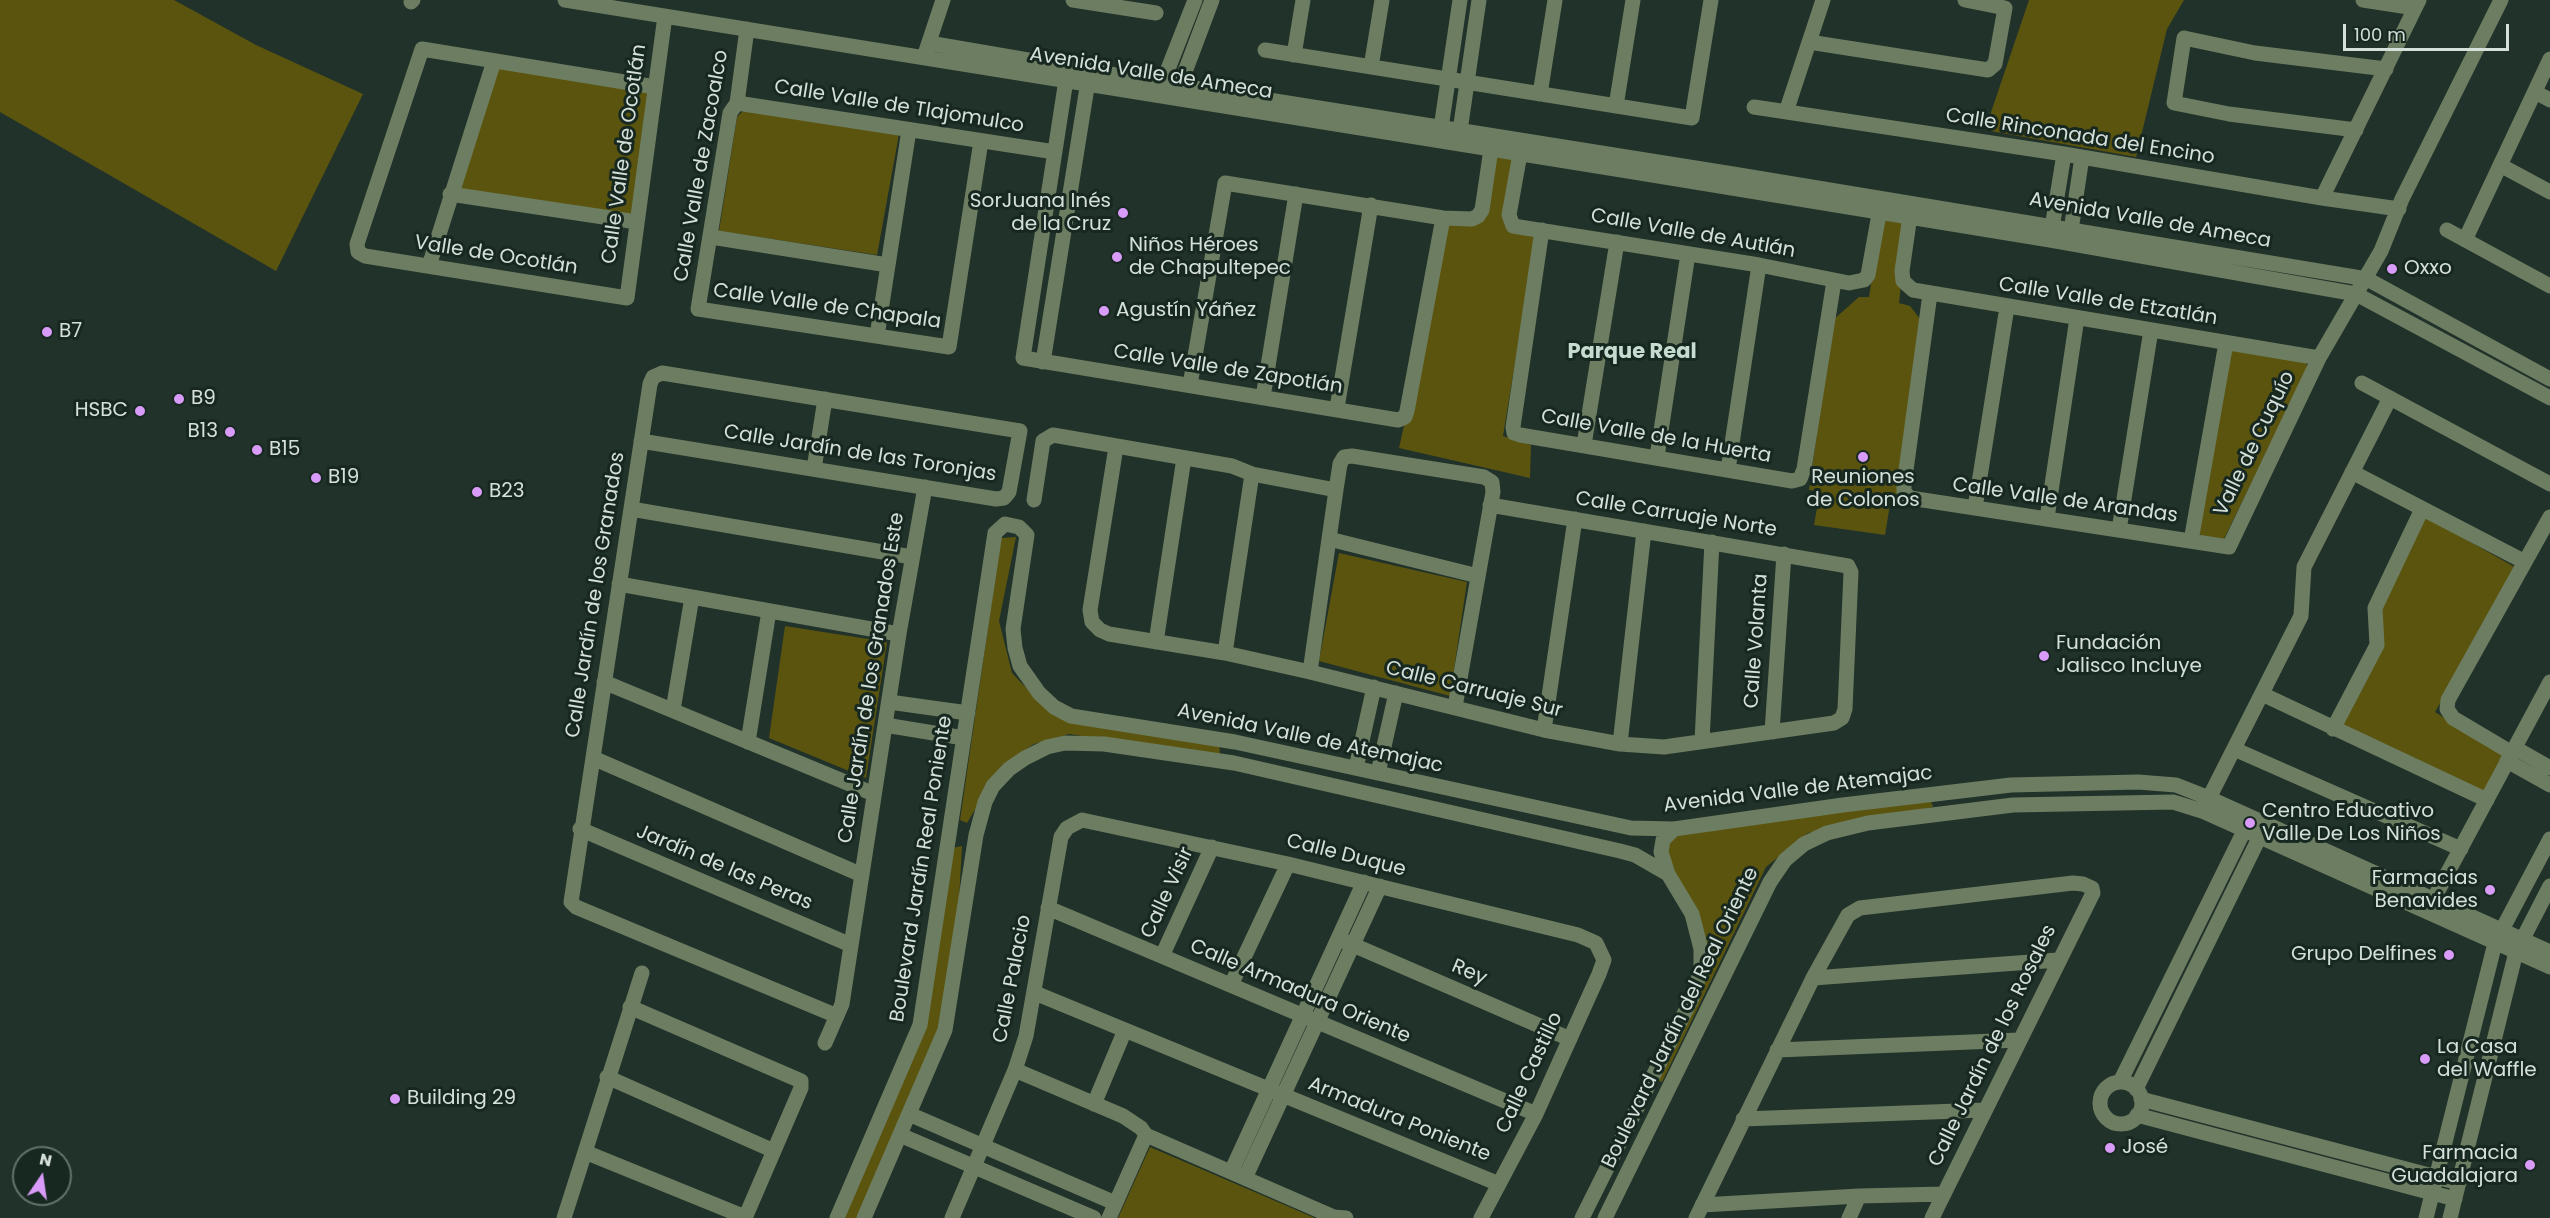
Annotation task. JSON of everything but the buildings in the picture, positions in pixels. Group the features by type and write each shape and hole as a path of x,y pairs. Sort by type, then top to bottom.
{"street":[{"name":"Avenida Valle de Ameca","path":"565,0 923,58 1067,74 1520,154 1732,181 2070,236 2367,279 2550,379"},
{"path":"923,58 943,0"},
{"path":"1073,0 1126,3 1156,13"},
{"path":"1160,90 1195,0"},
{"path":"1212,0 1177,93 1460,131 1732,181"},
{"path":"1294,55 1303,0"},
{"path":"1371,67 1382,0"},
{"path":"1441,128 1460,0"},
{"path":"1460,131 1479,0"},
{"path":"1540,94 1556,0"},
{"path":"1616,106 1633,0"},
{"path":"1265,50 1692,118 1711,0"},
{"path":"1786,112 1823,0"},
{"path":"1809,42 1988,70 1995,64 2006,11 2002,7 1965,0"},
{"path":"2322,198 2417,4 2363,0"},
{"name":"Valle de Cuquío","path":"2229,547 2319,358 2367,279 2501,0"},
{"name":"Calle Valle de Ocotlán","path":"627,298 665,16"},
{"name":"Calle Valle de Zacoalco","path":"698,309 730,113 736,103 747,29"},
{"path":"2356,130 2229,114 2174,103 2184,38 2255,53 2386,69"},
{"path":"929,43 1067,74 1023,358 1043,362 1089,78"},
{"name":"Valle de Ocotlán","path":"494,61 422,49 357,244 358,252 365,256 627,298"},
{"path":"2465,240 2550,59"},
{"path":"429,266 494,61 655,87"},
{"path":"2535,92 2550,100"},
{"name":"Calle Valle de Tlajomulco","path":"736,103 1055,152"},
{"name":"Calle Rinconada del Encino","path":"1754,107 2064,154 2399,209"},
{"path":"877,336 909,130"},
{"name":"Calle Valle de Chapala","path":"698,309 949,347 981,141"},
{"path":"1190,385 1225,183 1443,218 1472,219 1482,210 1491,149"},
{"name":"Calle Valle de Autlán","path":"1520,154 1509,215 1513,226 1759,265 1834,281 1859,282 1864,280 1868,274 1881,205"},
{"path":"2052,233 2064,154"},
{"path":"2070,236 2082,157"},
{"path":"2500,165 2550,192"},
{"path":"450,194 637,222"},
{"path":"1263,397 1296,194"},
{"path":"1337,408 1371,205"},
{"name":"Calle Valle de Etzatlán","path":"1911,210 1902,271 1903,281 1912,290 2319,358"},
{"name":"Calle Valle de Zapotlán","path":"1043,362 1337,408 1398,420 1405,417 1443,218"},
{"name":"Calle Valle de la Huerta","path":"1542,230 1514,433 1792,481 1800,479 1804,469 1834,281"},
{"path":"2447,231 2550,286"},
{"name":"Avenida Valle de Ameca","path":"2070,236 2356,294 2550,398"},
{"path":"711,237 888,265"},
{"path":"1584,445 1617,242"},
{"path":"1657,457 1688,254"},
{"path":"1728,470 1759,265"},
{"name":"Calle Valle de Arandas","path":"1930,294 1904,485 1904,492 1910,498 2229,547"},
{"path":"1975,508 2007,307"},
{"path":"2047,518 2077,318"},
{"path":"2119,530 2151,330"},
{"path":"2191,541 2226,343"},
{"name":"Calle Jardín de los Granados","path":"837,1016 576,907 571,902 570,894 650,384 653,377 662,373 1020,431"},
{"path":"2362,382 2550,484"},
{"path":"2206,804 2301,616 2304,567 2390,398"},
{"path":"814,469 825,399"},
{"name":"Calle Jardín de las Toronjas","path":"641,441 996,499 1004,498 1011,484 1020,431"},
{"path":"1034,500 1043,441 1053,435 1232,466 1252,474 1336,490"},
{"name":"Calle Carruaje Sur","path":"1116,447 1090,610 1092,622 1100,630 1109,634 1225,653 1374,687 1544,730 1620,744 1664,747 1834,723 1842,718 1845,709"},
{"path":"1310,672 1340,464 1344,457 1352,456 1484,477 1492,482 1490,505 1455,707"},
{"path":"1156,642 1184,458"},
{"path":"2352,472 2525,562"},
{"path":"1225,653 1252,474"},
{"name":"Calle Jardín de los Granados Este","path":"825,1043 842,1004 899,634 925,488"},
{"name":"Calle Carruaje Norte","path":"1490,505 1848,566 1851,572 1845,709"},
{"path":"631,509 912,557"},
{"path":"2333,729 2377,645 2375,608 2422,509"},
{"path":"2550,517 2448,700 2447,709 2453,718 2511,754 2550,785"},
{"path":"1544,730 1575,519"},
{"name":"Boulevard Jardín Real Poniente","path":"837,1218 920,1025 995,533 999,527 1013,524"},
{"name":"Avenida Valle de Atemajac","path":"1013,524 1025,531 1027,535 1013,628 1020,666 1039,693 1054,707 1071,716 1235,742 1631,828 1674,829 2012,785 2129,782 2176,785 2206,804 2248,824 2518,945 2550,968"},
{"path":"1620,744 1644,531"},
{"path":"1329,539 1478,576"},
{"path":"1702,741 1712,542"},
{"name":"Calle Volanta","path":"1772,732 1784,554"},
{"path":"619,584 899,634"},
{"path":"673,710 692,597"},
{"path":"748,741 769,611"},
{"path":"604,682 874,794"},
{"path":"2433,900 2550,682"},
{"path":"1356,768 1374,687"},
{"path":"1378,773 1396,693"},
{"path":"2262,694 2487,800"},
{"path":"889,702 968,714"},
{"path":"942,735 948,710"},
{"path":"885,725 964,738"},
{"path":"1363,735 1385,739"},
{"path":"1234,763 1235,742"},
{"name":"Avenida Valle de Atemajac","path":"976,835 985,802 993,786 1009,769 1047,747 1084,743 1234,763 1635,855 1668,874"},
{"path":"2234,749 2460,849"},
{"path":"2511,754 2550,768"},
{"name":"Calle Jardín de los Granados Este","path":"593,758 862,875"},
{"path":"2129,782 2129,802"},
{"path":"1944,793 1946,814"},
{"name":"Avenida Valle de Atemajac","path":"1804,844 1827,833 1868,823 2013,805 2129,802 2206,804"},
{"path":"1573,841 1579,818"},
{"name":"Calle Duque","path":"1082,820 1364,882 1578,935 1596,943"},
{"name":"Calle Palacio","path":"952,1218 1015,1070 1026,1036 1061,837 1067,828 1082,820"},
{"path":"2121,1082 2248,824"},
{"name":"Boulevard Jardín del Real Oriente","path":"1582,1218 1692,998 1701,970 1701,949 1692,914 1668,874 1660,852 1663,840 1674,829"},
{"name":"Jardín de las Peras","path":"580,830 851,945"},
{"path":"864,1218 945,1030 976,835 951,831"},
{"path":"2263,831 2138,1094 2141,1108 2138,1115 2130,1122 2121,1124 2112,1122 2104,1116 2100,1108 2100,1099 2104,1090 2111,1084 2121,1082 2138,1094 2459,1183"},
{"name":"Avenida Valle de Atemajac","path":"2263,831 2433,900 2498,936"},
{"path":"2426,1218 2498,936 2550,839"},
{"name":"Boulevard Jardín del Real Oriente","path":"1608,1217 1770,882 1785,860 1804,844"},
{"name":"Calle Visir","path":"1162,956 1212,847"},
{"path":"1231,986 1288,864"},
{"path":"1346,941 1364,882"},
{"name":"Calle Jardín de los Rosales","path":"1813,978 1840,925 1848,915 1860,908 2073,883 2092,888 2093,893 1932,1218"},
{"path":"1238,1175 1346,941 1380,886"},
{"path":"2450,1218 2518,945 2550,886"},
{"name":"Calle Armadura Oriente","path":"1048,908 1536,1114"},
{"name":"Rey","path":"1346,941 1570,1039"},
{"name":"Calle Castillo","path":"1481,1218 1536,1114 1604,960 1596,943"},
{"name":"Avenida Valle de Atemajac","path":"2518,945 2550,952"},
{"path":"1699,1212 1813,978 2058,960"},
{"path":"564,1218 607,1077 642,973"},
{"name":"Armadura Poniente","path":"1035,993 1499,1184"},
{"path":"585,1152 745,1218 801,1088 801,1081 630,1007"},
{"path":"1094,1104 1125,1030"},
{"path":"1777,1050 2019,1040"},
{"path":"1015,1070 1123,1116 1141,1128 1146,1135 1338,1218"},
{"path":"607,1077 774,1151"},
{"path":"1650,1081 1668,1091"},
{"path":"1743,1119 1985,1110"},
{"path":"909,1114 1115,1203"},
{"path":"2138,1115 2455,1199"},
{"path":"926,1146 936,1125"},
{"path":"900,1135 1094,1218"},
{"path":"1109,1218 1146,1135"},
{"path":"1699,1212 1859,1196 1944,1194"},
{"path":"1849,1218 1859,1196"}],"shaded area":[{"path":"0,0 174,0 256,45 363,94 276,271 0,112"},
{"path":"2029,0 2184,0 2167,29 2136,157 1985,130"},
{"path":"498,68 651,93 633,216 460,189"},
{"path":"744,110 899,134 877,255 719,231 737,117"},
{"path":"1494,155 1516,157 1506,214 1536,235 1503,436 1531,445 1530,478 1399,448 1449,225 1472,224"},
{"path":"1881,220 1908,223 1899,303 1910,306 1927,328 1896,505 1890,504 1885,535 1814,525 1820,491 1809,490 1833,320 1859,297 1869,297"},
{"path":"2229,346 2303,358 2308,367 2222,543 2204,538 2197,531"},
{"path":"2423,515 2518,569 2435,712 2507,758 2485,796 2339,728 2380,645 2378,609"},
{"path":"1016,537 999,621 1012,673 1049,712 1077,723 1219,742 1220,756 1069,734 1034,744 1002,765 967,823 960,820 1001,538"},
{"path":"1339,553 1467,582 1450,696 1319,661"},
{"path":"785,626 887,642 866,778 769,738"},
{"path":"1930,798 1933,807 1808,833 1766,867 1662,1082 1653,1079 1703,948 1665,862 1664,841 1675,830"},
{"path":"962,846 958,918 940,1028 857,1218 845,1218 925,1024 952,848"},
{"path":"1150,1147 1315,1218 1118,1218"}],"place":[{"name":"SorJuana Inés de la Cruz","path":"1123,213"},
{"name":"Niños Héroes de Chapultepec","path":"1117,257"},
{"name":"Oxxo","path":"2392,269"},
{"name":"Agustín Yáñez","path":"1104,311"},
{"name":"B7","path":"47,332"},
{"name":"B9","path":"179,399"},
{"name":"HSBC","path":"140,411"},
{"name":"B13","path":"230,432"},
{"name":"B15","path":"257,450"},
{"name":"Reuniones de Colonos","path":"1863,457"},
{"name":"B19","path":"316,478"},
{"name":"B23","path":"477,492"},
{"name":"Fundación Jalisco Incluye","path":"2044,656"},
{"name":"Centro Educativo Valle De Los Niños","path":"2250,823"},
{"name":"Farmacias Benavides","path":"2490,890"},
{"name":"Grupo Delfines","path":"2449,955"},
{"name":"La Casa del Waffle","path":"2425,1059"},
{"name":"Building 29","path":"395,1099"},
{"name":"José","path":"2110,1148"},
{"name":"Farmacia Guadalajara","path":"2530,1165"}],"district":[{"name":"Parque Real","path":"1632,353"}]}
